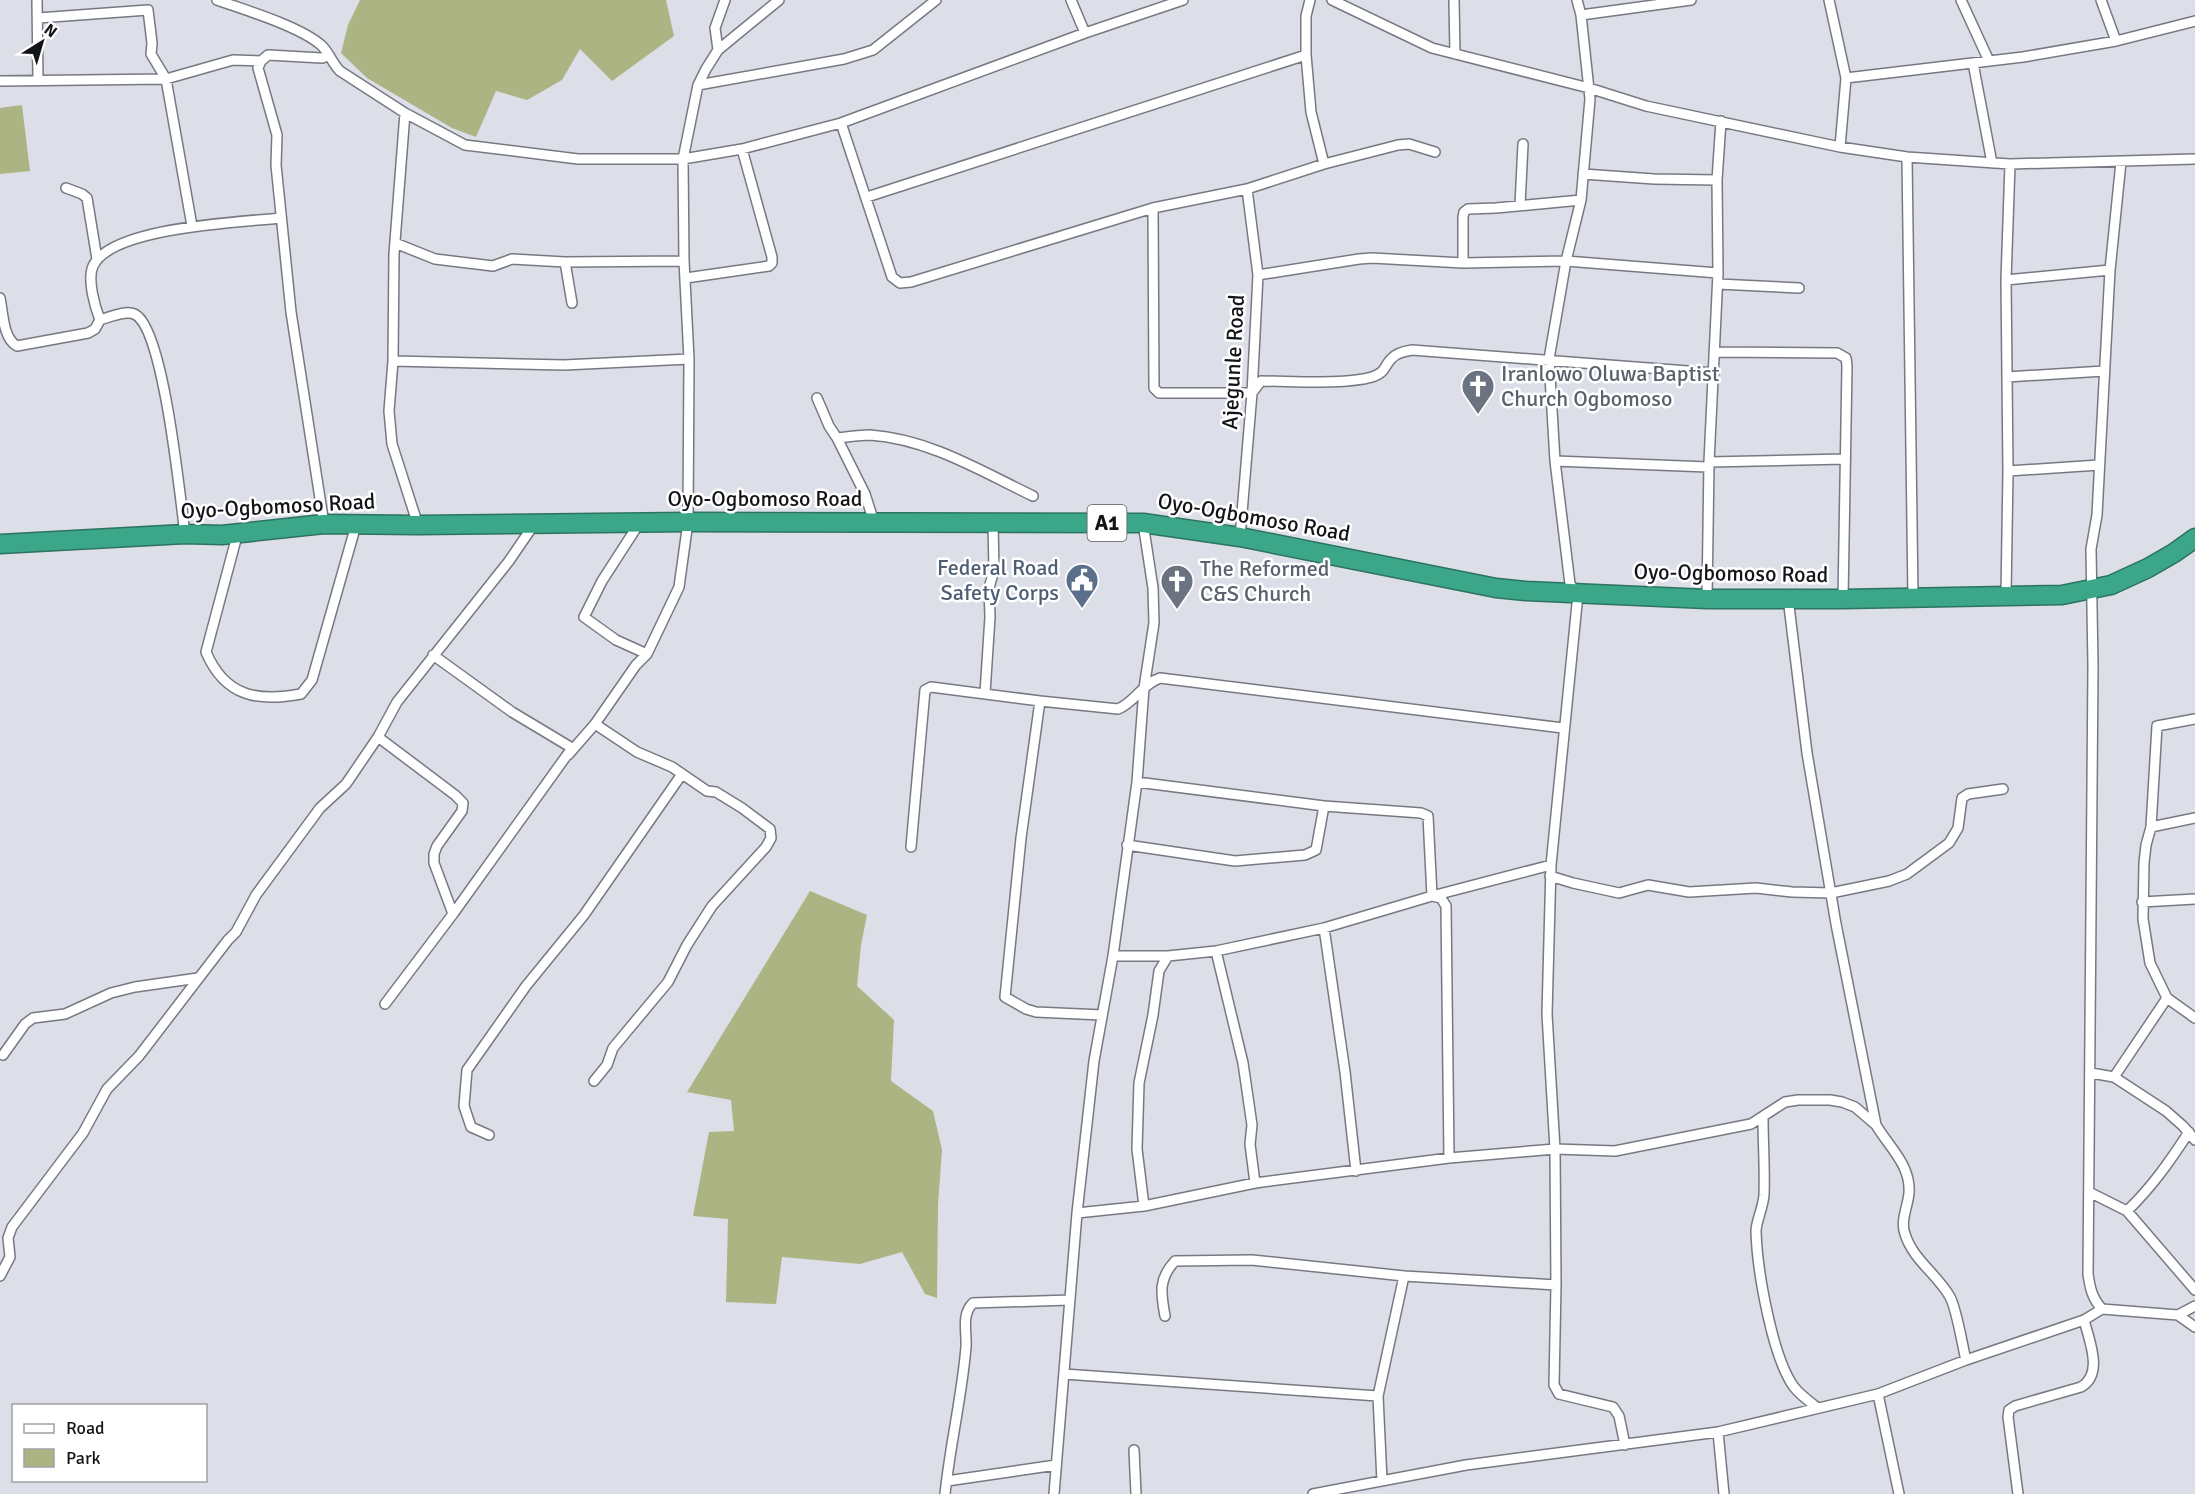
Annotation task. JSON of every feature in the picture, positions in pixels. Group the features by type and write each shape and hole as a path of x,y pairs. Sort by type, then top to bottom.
{"highway":[{"name":"Oyo-Ogbomoso Road","path":"0,544 184,534 222,535 324,524 1143,523 1240,537 1496,588 1707,599 1843,599 2062,595 2110,585 2148,568 2195,538"}],"street":[{"path":"36,0 38,80"},
{"path":"217,0 290,27 321,45 340,71 405,113 465,145 578,159 683,159 742,149 841,123 1085,33 1183,0"},
{"path":"718,50 715,28 725,0"},
{"path":"567,755 595,724 636,665 647,654 679,587 688,522 689,359 684,261 683,159 698,86 718,50 779,0"},
{"path":"698,86 844,58 873,50 936,0"},
{"path":"1071,0 1085,33"},
{"path":"1310,0 1306,16 1306,56 1311,112 1324,164"},
{"path":"1332,0 1432,48 1589,88 1646,106 1840,147 1907,157 2010,164 2195,159"},
{"path":"1454,0 1455,54"},
{"path":"1577,0 1581,15 1590,99 1581,200 1566,261 1549,359 1556,461 1570,584 1578,594 1550,876 1547,1014 1555,1149 1554,1385 1559,1394 1613,1407 1619,1416 1625,1444"},
{"path":"1581,15 1691,0"},
{"path":"1829,0 1846,78 1840,147"},
{"path":"1961,0 1989,61"},
{"path":"2101,0 2116,41"},
{"path":"38,18 148,10 151,54 166,80 192,226"},
{"path":"1846,78 1989,61 2116,41 2195,21"},
{"path":"324,524 291,312 276,165 277,135 258,68 261,60 268,55 322,58 328,56"},
{"path":"867,197 1306,56"},
{"path":"0,81 166,80 233,60 261,60"},
{"path":"1973,63 1992,163"},
{"path":"405,113 395,243 393,361 389,411 391,437 418,525"},
{"path":"1707,599 1709,462 1718,279 1718,180 1721,121"},
{"path":"841,123 892,277 900,284 1153,208 1247,189 1324,164 1398,145 1409,144 1435,152"},
{"path":"1520,205 1523,144"},
{"path":"686,278 769,267 772,263 742,149"},
{"path":"1907,157 1913,597"},
{"path":"2102,1309 2094,1301 2088,1274 2091,1193 2093,666 2091,549 2097,515 2110,270 2121,162"},
{"path":"2006,596 2008,471 2006,280 2010,164"},
{"path":"1583,174 1654,179 1718,180"},
{"path":"66,188 87,198 97,260"},
{"name":"Ajegunle Road","path":"1240,537 1252,393 1258,275 1247,189"},
{"path":"1463,262 1464,212 1468,208 1581,200"},
{"path":"1153,208 1154,388 1159,393 1252,393 1261,381 1355,380 1373,376 1385,370 1391,359 1401,352 1412,350 1549,359 1714,374"},
{"path":"0,298 8,336 17,346 88,333 95,329 100,320 91,282 92,268 97,260 117,244 192,226 281,218"},
{"path":"395,243 435,260 493,266 512,259 566,262 684,261"},
{"path":"1258,275 1359,259 1463,262 1566,261 1799,288"},
{"path":"566,262 572,303"},
{"path":"2006,280 2110,270"},
{"path":"100,320 129,312 147,327 169,411 184,534"},
{"path":"1714,352 1837,352 1846,358 1843,599"},
{"path":"393,361 564,365 689,359"},
{"path":"2007,377 2104,371"},
{"path":"817,398 865,494 874,522"},
{"path":"837,438 869,435 905,441 952,456 1033,496"},
{"path":"1709,462 1845,459"},
{"path":"1556,461 1708,467 1709,462"},
{"path":"2008,471 2099,465"},
{"path":"640,522 602,581 584,617 616,640 647,654"},
{"path":"985,693 990,617 989,588 994,570 993,522"},
{"path":"0,1276 10,1257 8,1238 12,1227 83,1133 107,1089 139,1056 236,932 256,895 320,808 346,783 378,737 397,702 509,561 535,523"},
{"path":"1054,1494 1077,1213 1094,1061 1113,956 1137,782 1144,688 1154,623 1153,588 1143,523"},
{"path":"238,532 206,652 212,664 240,693 263,698 285,697 301,694 312,680 356,525"},
{"path":"1788,598 1807,753 1830,893 1876,1125 1887,1144 1901,1160 1908,1178 1909,1193 1904,1233 1924,1267 1945,1289 1951,1300 1966,1360"},
{"path":"385,1004 453,914 572,748 512,712 433,656"},
{"path":"911,847 925,690 931,687 1040,702 1118,709 1129,705 1151,681 1160,678 1563,728"},
{"path":"1040,702 1021,838 1005,997 1036,1012 1102,1015"},
{"path":"2195,719 2157,726 2151,827 2146,845 2142,902 2150,963 2167,998 2195,1018"},
{"path":"594,1082 607,1065 613,1048 668,982 687,945 712,906 766,847 771,838 770,829 742,808 716,792 707,791 672,767 637,752 595,724"},
{"path":"378,737 463,803 462,811 434,854 434,863 453,914"},
{"path":"489,1135 471,1127 464,1106 467,1070 526,986 584,915 682,774"},
{"path":"1137,782 1324,806 1422,813 1428,816 1432,896"},
{"path":"1550,876 1619,892 1648,885 1689,892 1756,888 1830,893 1889,881 1907,874 1954,838 1958,828 1962,798 1968,794 2003,789"},
{"path":"1127,846 1235,861 1305,855 1316,850 1324,806"},
{"path":"2151,827 2195,818"},
{"path":"1113,956 1168,956 1216,951 1324,928 1432,896 1551,865"},
{"path":"1432,896 1441,898 1446,906 1449,1158"},
{"path":"2142,902 2195,899"},
{"path":"1324,928 1345,1072 1356,1171"},
{"path":"1216,951 1243,1063 1252,1125 1250,1144 1255,1183"},
{"path":"1144,1206 1137,1149 1139,1083 1153,1015 1159,970 1168,956"},
{"path":"3,1054 25,1024 33,1018 65,1014 119,991 198,978"},
{"path":"2114,1077 2167,998"},
{"path":"2091,1074 2114,1077 2166,1111 2192,1136 2127,1211"},
{"path":"1077,1213 1144,1206 1255,1183 1449,1158 1555,1149 1615,1151 1751,1124 1785,1102 1830,1100 1855,1107 1876,1125"},
{"path":"1763,1117 1764,1195 1762,1213 1756,1227 1766,1306 1785,1373 1795,1389 1818,1408"},
{"path":"2091,1193 2127,1211 2195,1290"},
{"path":"1165,1316 1161,1292 1166,1271 1175,1261 1252,1260 1404,1276 1556,1285"},
{"path":"1382,1481 1378,1396 1404,1276"},
{"path":"945,1494 964,1372 967,1331 964,1316 969,1307 973,1303 1070,1300"},
{"path":"2178,1315 2195,1306"},
{"path":"1313,1494 1466,1465 1718,1432 1878,1394 1966,1360 2084,1320 2102,1309 2178,1315 2195,1327"},
{"path":"2018,1494 2009,1410 2014,1406 2088,1383 2094,1371 2094,1363 2084,1320"},
{"path":"1064,1374 1378,1396"},
{"path":"1878,1394 1899,1494"},
{"path":"1718,1432 1724,1494"},
{"path":"1134,1450 1136,1494"},
{"path":"947,1481 1056,1465"}],"green space":[{"path":"360,0 666,0 674,36 612,81 580,49 562,80 527,100 496,91 476,137 452,128 367,78 341,53 348,25"},
{"path":"22,105 30,171 0,174 0,108"},
{"path":"810,891 867,915 857,986 894,1020 891,1081 933,1111 942,1150 938,1205 937,1298 925,1294 902,1252 860,1264 782,1257 776,1304 726,1302 728,1219 693,1216 709,1132 734,1131 731,1100 687,1092"}],"place":[{"name":"Iranlowo Oluwa Baptist Church Ogbomoso","path":"1478,415"},
{"name":"Federal Road Safety Corps","path":"1082,609"},
{"name":"The Reformed C&S Church","path":"1177,610"}]}
